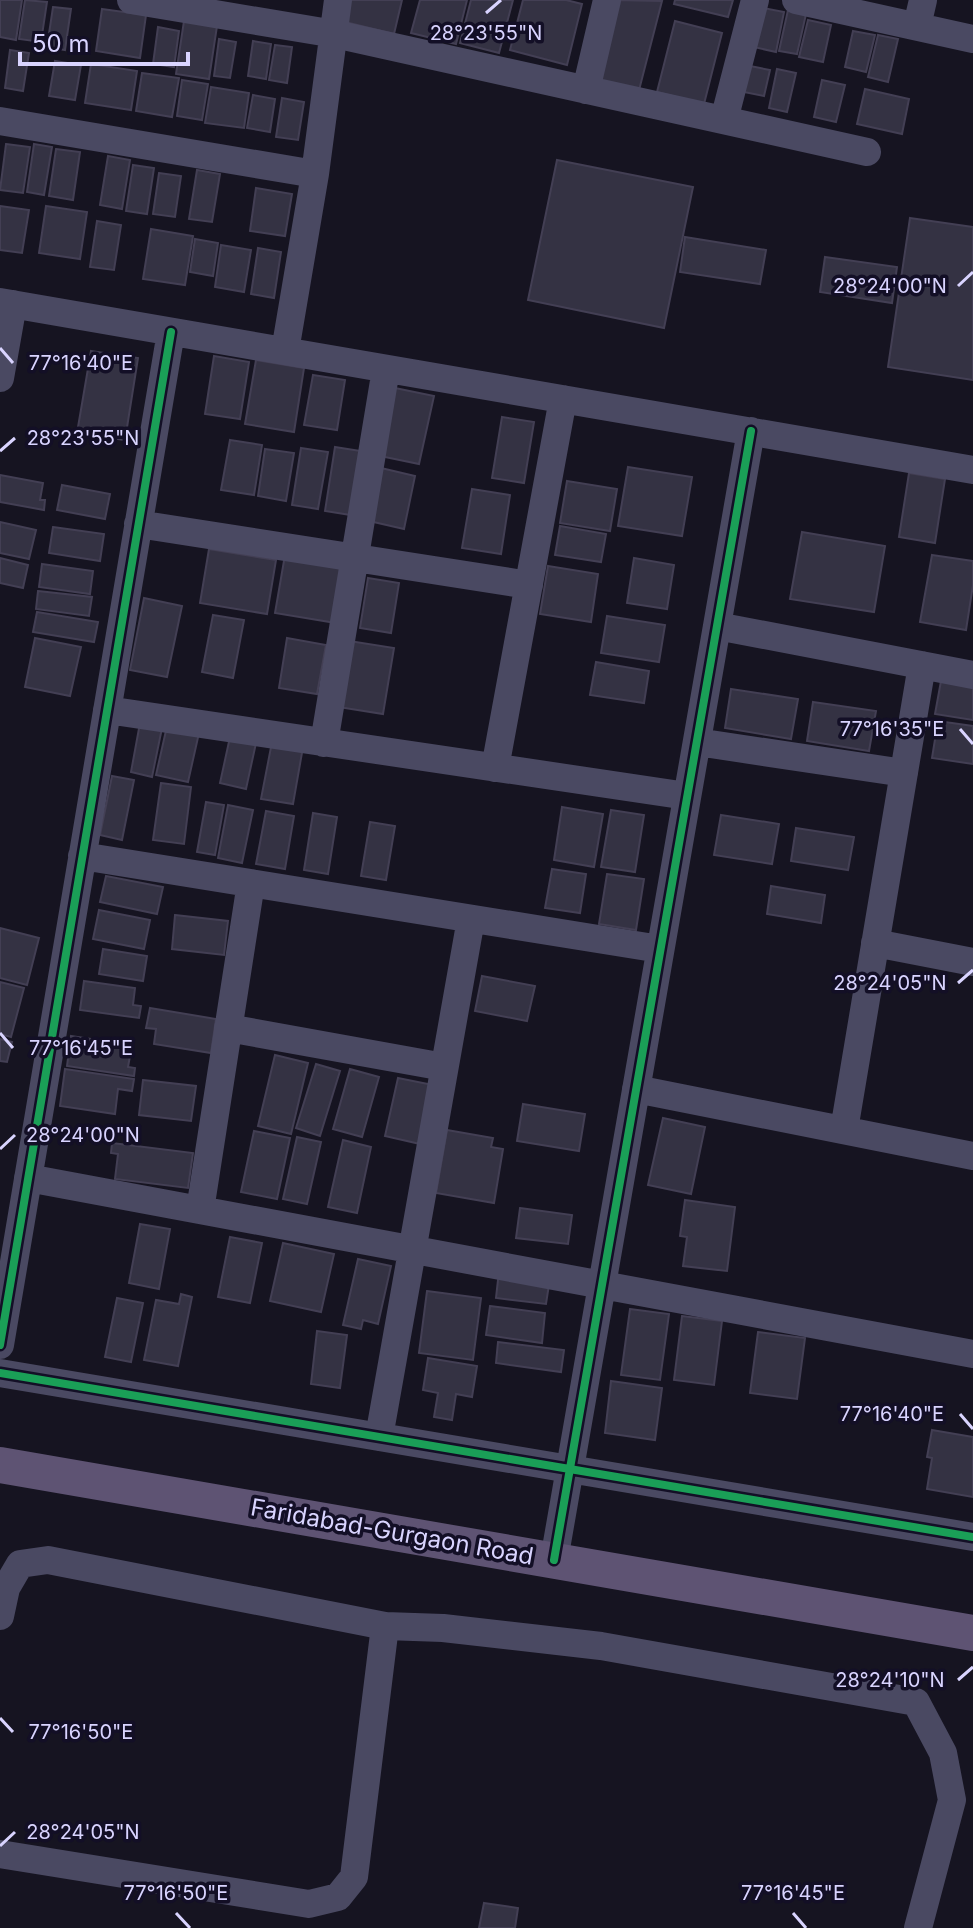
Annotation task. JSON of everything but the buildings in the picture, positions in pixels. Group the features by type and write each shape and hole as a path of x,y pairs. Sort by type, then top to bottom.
{"main road":[{"name":"Faridabad-Gurgaon Road","path":"0,1444 973,1633"},
{"name":"Faridabad-Gurgaon Road","path":"0,1465 556,1550 973,1609"}],"street":[{"path":"131,0 335,34 867,152"},
{"path":"285,351 315,174 338,0"},
{"path":"586,90 607,0"},
{"path":"724,120 755,0"},
{"path":"796,0 920,13 973,39"},
{"path":"0,121 315,174"},
{"path":"0,378 6,303 973,470"},
{"path":"0,1345 171,332"},
{"path":"324,743 386,369"},
{"path":"495,768 563,399"},
{"path":"556,1550 751,431"},
{"path":"138,524 529,585"},
{"path":"717,626 973,675"},
{"path":"844,1130 922,665"},
{"path":"107,710 687,796"},
{"path":"697,742 904,773"},
{"path":"82,856 660,949"},
{"path":"200,1210 251,883"},
{"path":"379,1437 471,919"},
{"path":"875,943 973,962"},
{"path":"228,1028 444,1067"},
{"path":"636,1089 973,1156"},
{"path":"28,1178 973,1354"},
{"path":"0,1373 973,1537"},
{"path":"0,1616 6,1588 20,1564 48,1560 385,1626 443,1628 601,1646 916,1702 943,1753 952,1800 918,1928"},
{"path":"0,1854 309,1904 338,1897 354,1877 385,1626"}],"cycle path":[{"path":"0,1345 171,332"},
{"path":"554,1560 751,431"},
{"path":"0,1373 973,1537"}]}
